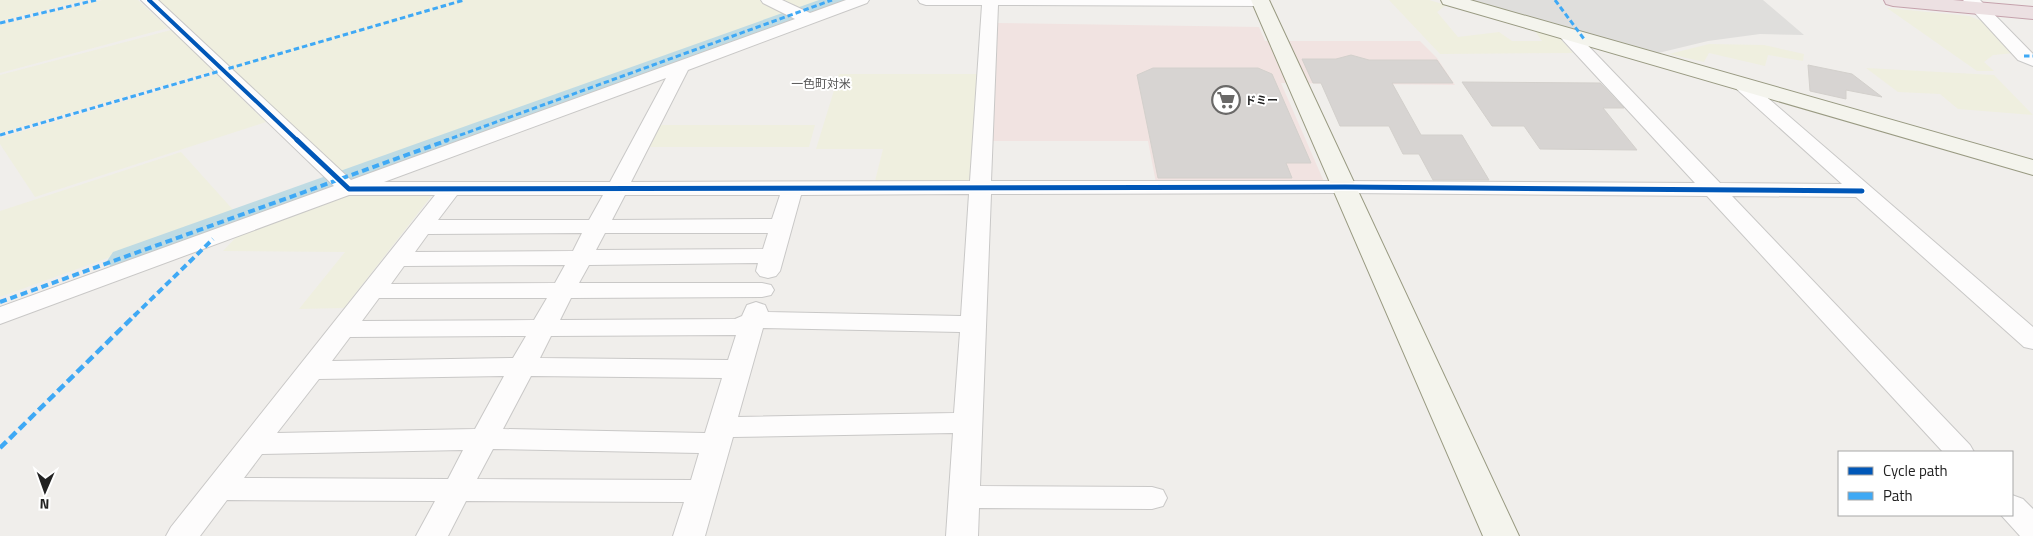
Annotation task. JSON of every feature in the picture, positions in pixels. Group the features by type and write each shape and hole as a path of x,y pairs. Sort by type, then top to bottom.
{"highway":[{"path":"1893,0 1974,4 2033,13"}],"street":[{"path":"149,0 345,184 451,189 1345,187 1711,188 1862,191"},
{"path":"768,0 803,16"},
{"path":"0,316 345,184 681,66 803,16 861,0"},
{"path":"926,0 1260,0 1500,536"},
{"path":"962,536 990,0"},
{"path":"1450,0 2033,168"},
{"path":"1974,4 2024,56 2033,61"},
{"path":"1568,34 1959,451"},
{"path":"432,536 681,66"},
{"path":"1740,84 2033,340"},
{"path":"182,536 451,189"},
{"path":"689,536 792,189"},
{"path":"422,227 781,226"},
{"path":"397,259 772,256"},
{"path":"372,291 762,290"},
{"path":"343,329 738,327 753,320 972,324"},
{"path":"311,370 522,367 739,369"},
{"path":"254,444 719,435 967,424"},
{"path":"219,489 702,491"},
{"path":"964,497 1152,498"},
{"path":"2013,508 2033,529"}],"shaded area":[{"path":"1466,0 1763,0 1804,35 1760,34 1708,41 1654,54"},
{"path":"995,23 1259,27 1265,41 1420,41 1437,58 1455,85 1281,83 1325,184 1156,183 1148,141 987,141"}],"green space":[{"path":"0,0 87,0 0,21"},
{"path":"102,0 138,0 168,28 0,73 0,25"},
{"path":"154,0 826,0 343,175"},
{"path":"1389,0 1429,0 1446,5 1437,12 1458,37 1499,32 1512,41 1542,41 1535,31 1559,37 1573,53 1440,54"},
{"path":"1887,8 1969,16 1982,21 2014,53 1993,55 1984,62 1994,71 1977,71"},
{"path":"171,30 217,70 0,133 0,75"},
{"path":"1709,44 1764,45 1804,54 1803,61 1768,55 1765,66 1709,53 1704,62 1669,54"},
{"path":"1866,68 1994,75 2033,115 1958,109 1940,94 1898,92"},
{"path":"216,74 266,122 35,197 0,144 0,138"},
{"path":"839,74 980,74 972,184 874,185 883,149 816,149"},
{"path":"660,125 815,125 809,147 649,147"},
{"path":"181,152 235,212 0,297 0,211"},
{"path":"346,194 433,194 344,308 299,309 345,252 223,251 240,233"}],"building":[{"path":"1351,55 1369,60 1437,60 1453,83 1392,83 1421,135 1462,135 1489,180 1433,180 1419,154 1403,154 1389,126 1340,126 1321,83 1313,83 1302,59 1336,59"},
{"path":"1808,65 1852,74 1882,97 1846,90 1846,99 1810,91"},
{"path":"1153,68 1258,68 1272,74 1311,163 1286,163 1292,178 1158,178 1137,75"},
{"path":"1462,82 1600,83 1624,108 1603,108 1637,150 1540,149 1524,126 1492,126"}],"waterway":[{"path":"127,261 845,0"}],"marked path":[{"path":"0,23 96,0"},
{"path":"0,135 464,0"},
{"path":"0,302 832,0"},
{"path":"1555,0 1584,39"},
{"path":"2024,56 2033,56"},
{"path":"0,448 213,239"}],"cycle path":[{"path":"149,0 349,189 1345,187 1862,191"}],"place":[{"name":"ドミー","path":"1226,100"}],"district":[{"name":"一色町対米","path":"821,84"}]}
